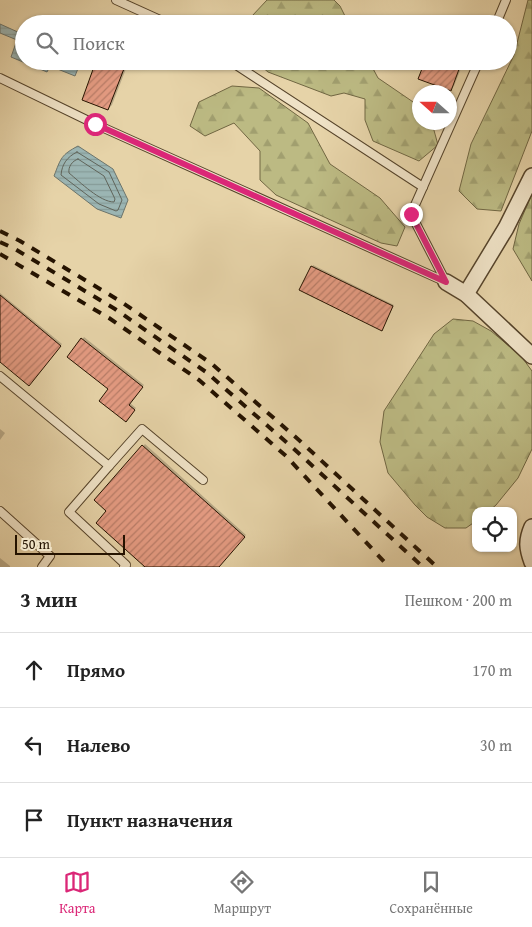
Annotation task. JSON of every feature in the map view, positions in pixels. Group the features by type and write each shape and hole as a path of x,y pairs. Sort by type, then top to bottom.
{"street":[{"path":"466,294 506,228 532,176"},
{"path":"446,282 466,294 532,356"},
{"path":"532,527 527,550 532,562"}],"lane":[{"path":"116,0 149,15"},
{"path":"500,15 506,0"},
{"path":"244,70 423,187"},
{"path":"446,282 411,214 475,70"},
{"path":"0,78 104,128 446,282"},
{"path":"0,376 109,466"},
{"path":"124,567 126,565 69,512 142,429 203,480"},
{"path":"0,510 50,556 42,567"}],"green space":[{"path":"267,0 334,0 344,15 253,15"},
{"path":"528,0 532,0 532,131 501,211 477,209 459,191 471,144 507,70 517,70 517,43"},
{"path":"266,70 374,70 378,78 412,101 412,130 434,130 438,145 419,161 373,141 365,120 365,99 344,93 331,96"},
{"path":"232,86 259,88 308,123 330,164 380,198 405,227 397,246 381,243 276,195 260,180 260,151 234,123 205,136 190,126 199,102"},
{"path":"532,194 532,281 513,249 519,224"},
{"path":"453,319 473,321 491,331 521,356 532,371 532,449 518,478 496,505 494,507 472,507 472,524 466,528 445,528 427,517 415,505 388,473 380,442 384,411 434,334"}],"water":[{"path":"0,24 15,31 15,39 0,33"},
{"path":"15,46 15,59 11,57"},
{"path":"60,70 77,70 75,76"},
{"path":"78,146 113,169 128,200 121,218 97,209 54,176 62,158"}],"building":[{"path":"93,70 124,70 108,110 82,100"},
{"path":"422,70 459,70 453,85 434,85 418,79"},
{"path":"311,266 393,306 382,331 299,290"},
{"path":"0,295 61,346 29,386 0,362"},
{"path":"81,338 143,387 129,405 135,410 126,422 99,401 108,389 67,357"},
{"path":"142,445 245,537 219,567 145,567 96,523 106,511 94,500"}],"railway":[{"path":"0,231 120,301 212,364 300,441 437,567"},
{"path":"0,242 15,249 115,309 206,372 293,448 423,567"},
{"path":"0,254 109,318 199,380 286,456 389,567"}],"route":[{"path":"95,124 446,282 411,214"}]}
